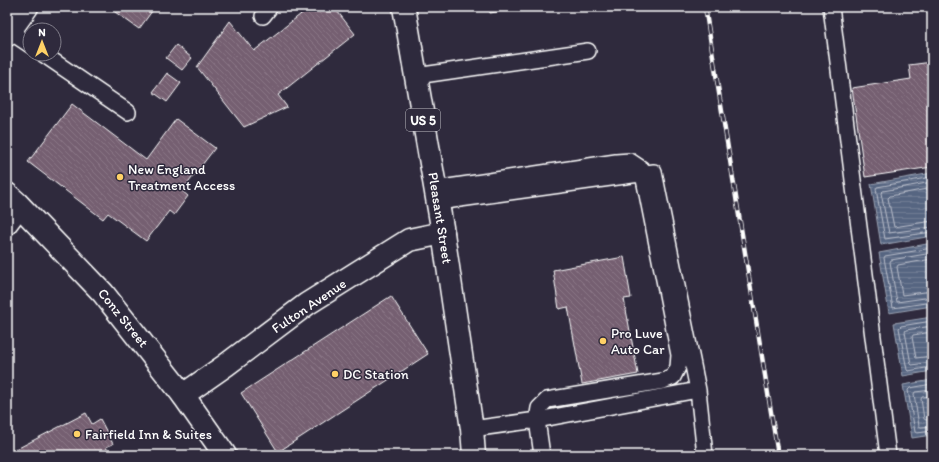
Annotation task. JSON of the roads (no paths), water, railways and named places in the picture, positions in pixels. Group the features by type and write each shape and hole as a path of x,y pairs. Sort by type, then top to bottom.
{"main road":[{"path":"8,33 27,7"},
{"name":"Pleasant Street","path":"404,7 443,234 472,429 474,455"},
{"name":"Conz Street","path":"14,201 103,293 184,395 224,455"},
{"name":"Fulton Avenue","path":"184,395 307,304 409,240 443,234"},
{"name":"Pleasant Street","path":"472,429 480,455"}],"lane":[{"path":"831,7 888,455"},
{"path":"8,33 22,41"},
{"path":"416,76 588,51"},
{"path":"55,62 128,112"},
{"path":"436,195 616,162 630,161 642,169 679,355 678,367 673,377 663,381 547,400 539,408 537,420 542,455"},
{"path":"643,173 654,172 698,390 705,455"},
{"path":"7,228 14,201"},
{"path":"472,429 537,420 698,390"}],"water":[{"path":"932,173 932,236 881,245 871,184"},
{"path":"932,243 932,306 889,313 879,253"},
{"path":"932,317 932,371 903,376 894,323"},
{"path":"932,380 932,435 912,438 903,385"}],"railway":[{"path":"705,7 778,455"}],"place":[{"name":"New England Treatment Access","path":"120,177"},
{"name":"Pro Luve Auto Car","path":"603,341"},
{"name":"DC Station","path":"335,374"},
{"name":"Fairfield Inn & Suites","path":"77,434"}]}
